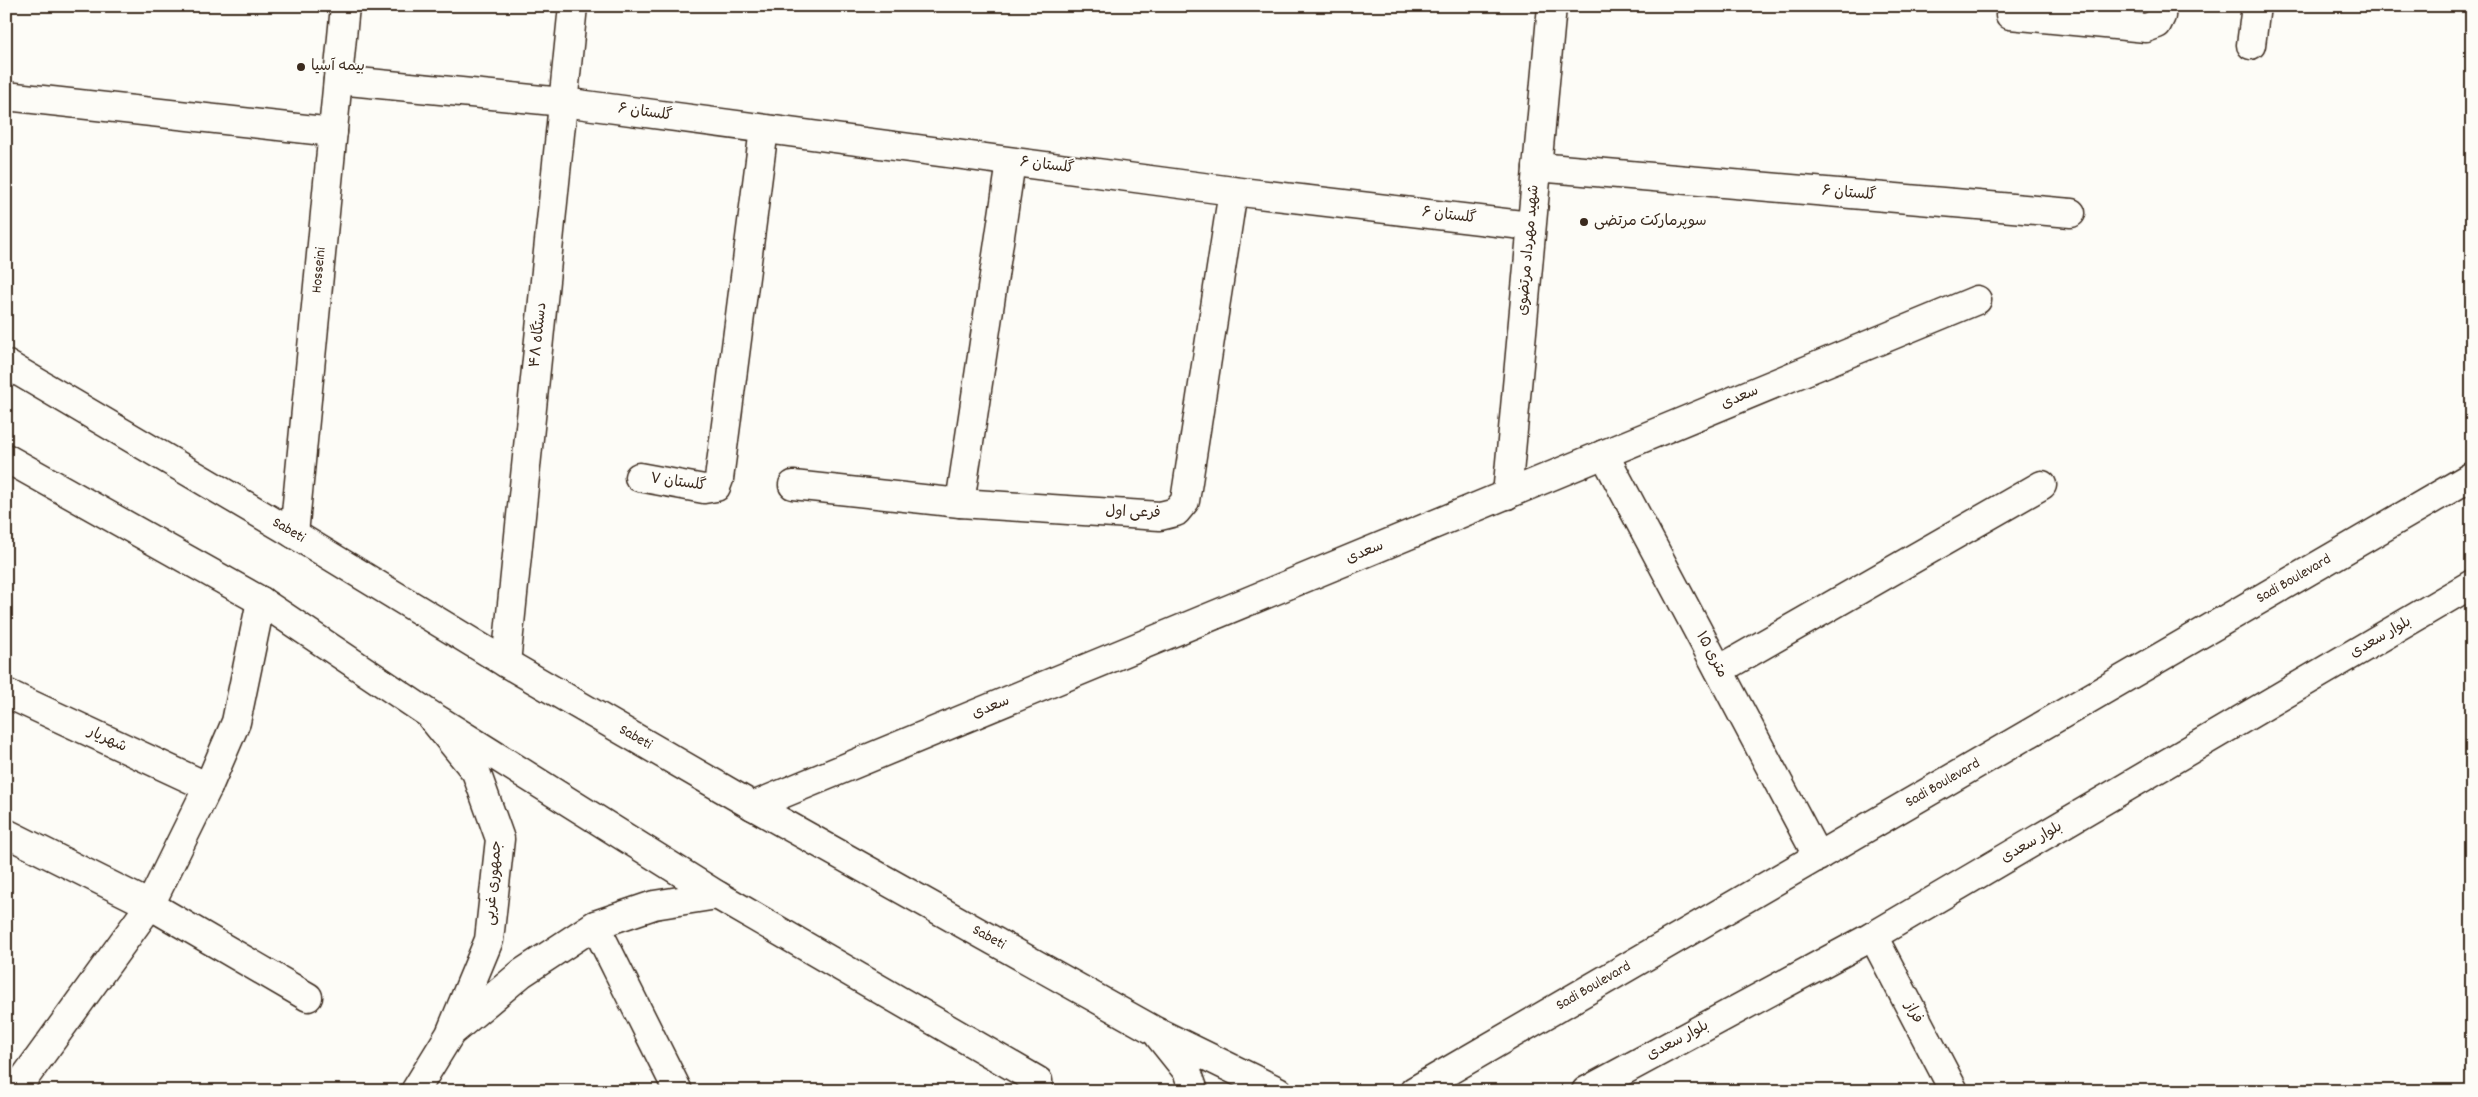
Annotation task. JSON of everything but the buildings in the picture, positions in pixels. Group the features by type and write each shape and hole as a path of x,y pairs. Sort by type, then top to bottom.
{"street":[{"name":"Hosseini","path":"294,534 345,6"},
{"name":"۴۸ دستگاه","path":"506,663 573,6"},
{"name":"شهید مهرداد مرتضوی","path":"1506,495 1552,6"},
{"path":"2010,15 2146,28 2157,24 2161,16 2162,6"},
{"path":"2251,45 2256,6"},
{"name":"گلستان ۶","path":"338,80 563,102 1233,191 1532,226"},
{"path":"6,96 333,132"},
{"name":"گلستان ۷","path":"639,477 704,489 716,487 719,479 764,129"},
{"path":"960,503 1010,162"},
{"name":"گلستان ۶","path":"1537,167 2071,213"},
{"name":"فرعی اول","path":"793,485 960,503 1160,516 1176,512 1185,501 1233,191"},
{"name":"سعدی","path":"753,806 1977,300"},
{"name":"Sabeti","path":"6,364 294,534 506,663 753,806 1156,1030 1278,1091"},
{"name":"۱۵ متری","path":"1604,454 1818,856"},
{"path":"6,458 260,601 429,714 717,894 1045,1087"},
{"name":"Sadi Boulevard","path":"1414,1091 2472,476"},
{"path":"1719,670 2042,485"},
{"name":"بلوار سعدی","path":"1586,1091 1873,936 2472,584"},
{"path":"15,1091 84,999 150,905 208,787 236,722 260,601"},
{"name":"شهریار","path":"6,693 208,787"},
{"name":"جمهوری غربی","path":"415,1091 450,1034 489,940 500,839 476,772 429,714"},
{"path":"6,833 150,905 308,997"},
{"name":"جمهوری غربی","path":"450,1034 522,974 595,925 654,905 717,894"},
{"path":"595,925 678,1091"},
{"name":"فراز","path":"1873,936 1954,1091"},
{"path":"1156,1030 1187,1071 1194,1091"}],"place":[{"name":"بیمه آسیا","path":"301,67"},
{"name":"سوپرمارکت مرتضی","path":"1584,222"}]}
